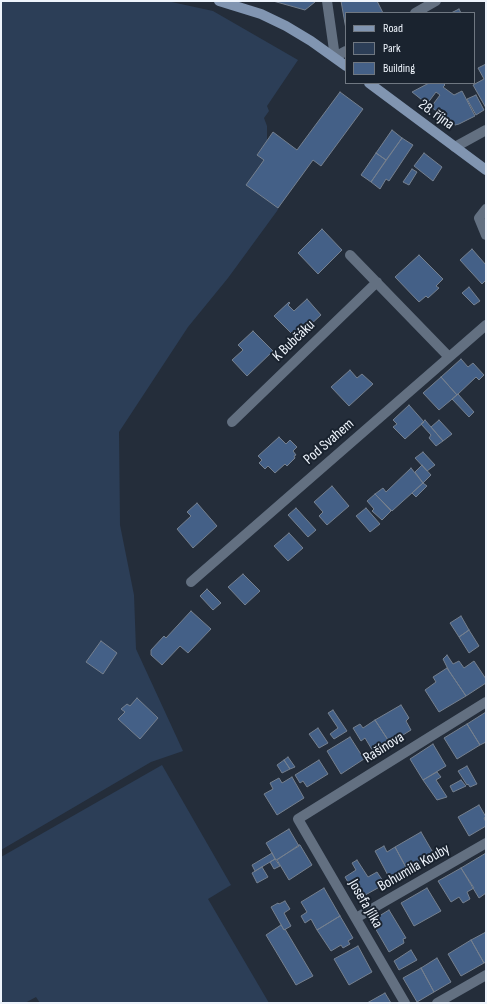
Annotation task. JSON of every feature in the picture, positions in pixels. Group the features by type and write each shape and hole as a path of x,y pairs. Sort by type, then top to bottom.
{"main road":[{"path":"219,1 261,14 286,26 311,41 345,65"},
{"name":"28. října","path":"370,84 486,170"}],"street":[{"path":"327,1 335,58 345,53"},
{"path":"416,12 436,1"},
{"path":"455,147 486,130"},
{"path":"486,209 479,218 486,235"},
{"path":"350,255 449,357"},
{"name":"K Bubčáku","path":"232,422 377,282"},
{"name":"Pod Svahem","path":"191,582 486,325"},
{"name":"Rašínova","path":"298,819 486,702"},
{"name":"Josefa Jílka","path":"298,819 406,1003"},
{"name":"Bohumila Kouby","path":"356,918 486,843"},
{"path":"437,1003 486,975"}],"green space":[{"path":"1,1 167,1 213,11 298,60 267,106 269,111 264,118 267,126 267,141 257,154 265,159 279,207 228,278 188,327 119,432 120,525 134,595 136,649 183,751 151,762 1,850"},
{"path":"162,765 231,885 208,899 269,1003 40,1003 36,997 25,1003 4,1003 1,999 1,857"}],"building":[{"path":"273,1 315,1 315,2 305,10"},
{"path":"341,1 377,1 382,12 345,12 345,23"},
{"path":"459,9 460,12 453,12"},
{"path":"486,64 486,108 473,85 484,79 478,68"},
{"path":"427,84 444,84 445,85 443,87 454,95 462,91 475,116 455,125 431,107 440,95 436,92 427,104 412,92"},
{"path":"340,92 363,109 321,166 313,160 278,208 246,185 264,160 257,155 273,132 297,150"},
{"path":"476,95 484,110 476,115 467,99"},
{"path":"392,130 402,138 386,160 376,153"},
{"path":"402,138 413,145 389,181 386,179 380,189 371,182"},
{"path":"376,153 386,160 371,182 361,175"},
{"path":"424,153 442,167 433,181 414,166"},
{"path":"412,169 417,172 409,185 403,182"},
{"path":"322,229 342,250 318,274 298,253"},
{"path":"472,249 486,265 486,280 482,284 460,260"},
{"path":"419,255 443,279 436,286 439,288 428,298 426,296 419,302 395,277"},
{"path":"469,287 480,301 474,305 462,293"},
{"path":"307,299 321,315 296,338 274,316 289,302 290,303 288,305 294,311"},
{"path":"253,331 273,351 247,376 232,360 243,350 238,345"},
{"path":"461,359 468,367 473,363 484,375 479,380 476,377 457,395 441,377"},
{"path":"350,370 357,378 362,374 373,384 349,406 331,387"},
{"path":"441,377 457,395 439,410 423,393"},
{"path":"458,394 474,412 469,417 452,399"},
{"path":"409,405 424,422 405,439 393,427 397,424 393,420"},
{"path":"425,420 443,441 436,446 429,438 431,435 421,424"},
{"path":"439,420 452,434 443,441 431,427"},
{"path":"279,437 286,444 290,440 297,447 293,451 296,455 294,456 295,458 287,466 285,464 275,473 268,466 265,469 259,463 262,460 258,456"},
{"path":"423,452 435,465 427,471 415,458"},
{"path":"422,465 431,475 423,483 415,472"},
{"path":"411,468 423,483 392,511 375,494 383,488 386,492"},
{"path":"423,483 427,486 416,497 412,493"},
{"path":"332,486 349,506 327,525 319,516 323,512 314,502"},
{"path":"375,494 391,511 382,520 372,511 374,509 367,501"},
{"path":"197,503 217,526 193,548 177,529 191,516 187,512"},
{"path":"296,508 316,530 308,537 288,515"},
{"path":"366,508 380,524 370,532 356,516"},
{"path":"289,533 303,548 288,561 274,546"},
{"path":"243,574 260,591 245,605 228,587"},
{"path":"207,589 221,603 213,610 200,596"},
{"path":"191,611 211,629 188,653 180,646 162,665 151,655 151,650 164,636 166,638"},
{"path":"461,616 469,630 459,637 450,623"},
{"path":"469,630 479,646 469,653 459,637"},
{"path":"101,641 117,653 103,674 86,662"},
{"path":"447,655 453,664 459,661 464,668 474,661 486,679 486,683 466,696 449,671 443,659"},
{"path":"447,668 466,696 439,712 425,690 436,682 433,677"},
{"path":"137,698 158,718 140,739 118,719 125,712 121,709 127,704 130,706"},
{"path":"401,705 409,718 406,721 411,730 390,743 375,720"},
{"path":"333,710 347,731 334,739 330,734 338,728 328,713"},
{"path":"486,712 486,742 480,745 467,724"},
{"path":"375,720 390,743 374,753 365,738 361,741 353,728 360,724 363,728"},
{"path":"467,724 480,745 457,759 444,738"},
{"path":"318,728 328,743 319,748 309,734"},
{"path":"350,737 364,759 341,774 327,751"},
{"path":"433,744 446,766 423,780 410,759"},
{"path":"288,757 295,767 290,769 284,760"},
{"path":"284,760 290,769 282,773 277,765"},
{"path":"319,760 328,774 307,787 303,781 300,783 295,775"},
{"path":"467,766 477,784 470,787 458,771"},
{"path":"437,772 441,777 436,780 447,797 437,800 423,780"},
{"path":"292,777 304,798 277,815 264,794 273,789 270,783 279,778 282,783"},
{"path":"461,780 466,786 453,792 450,786"},
{"path":"479,805 486,817 484,818 486,826 469,836 458,817"},
{"path":"289,829 299,846 276,860 266,843"},
{"path":"421,832 435,856 408,871 395,847"},
{"path":"299,845 312,865 289,880 277,860"},
{"path":"384,846 387,852 395,847 408,871 391,881 375,851"},
{"path":"272,853 275,859 255,871 252,865"},
{"path":"486,853 486,893 479,898 461,868"},
{"path":"275,859 280,866 274,869 270,862"},
{"path":"357,860 368,877 377,872 385,884 358,899 345,877 356,870 352,863"},
{"path":"262,867 268,877 257,883 252,873"},
{"path":"461,868 474,888 467,892 470,899 463,903 459,897 451,902 438,881"},
{"path":"324,888 340,916 317,930 311,919 305,923 301,916 307,912 301,902"},
{"path":"427,888 441,911 414,926 401,903"},
{"path":"285,901 290,909 284,913 291,926 284,930 271,907"},
{"path":"389,910 406,938 403,939 404,943 389,952 371,921"},
{"path":"340,916 353,938 348,941 350,944 343,948 341,945 331,951 317,930"},
{"path":"281,925 284,930 285,929 313,976 296,985 266,935"},
{"path":"486,932 486,962 484,963 471,940"},
{"path":"471,940 484,963 461,976 448,954"},
{"path":"358,946 372,972 349,985 334,959"},
{"path":"411,950 417,960 399,970 394,961"},
{"path":"437,958 451,982 434,992 421,968"},
{"path":"421,968 434,992 417,1002 403,978"},
{"path":"385,993 391,1003 367,1003"}]}
